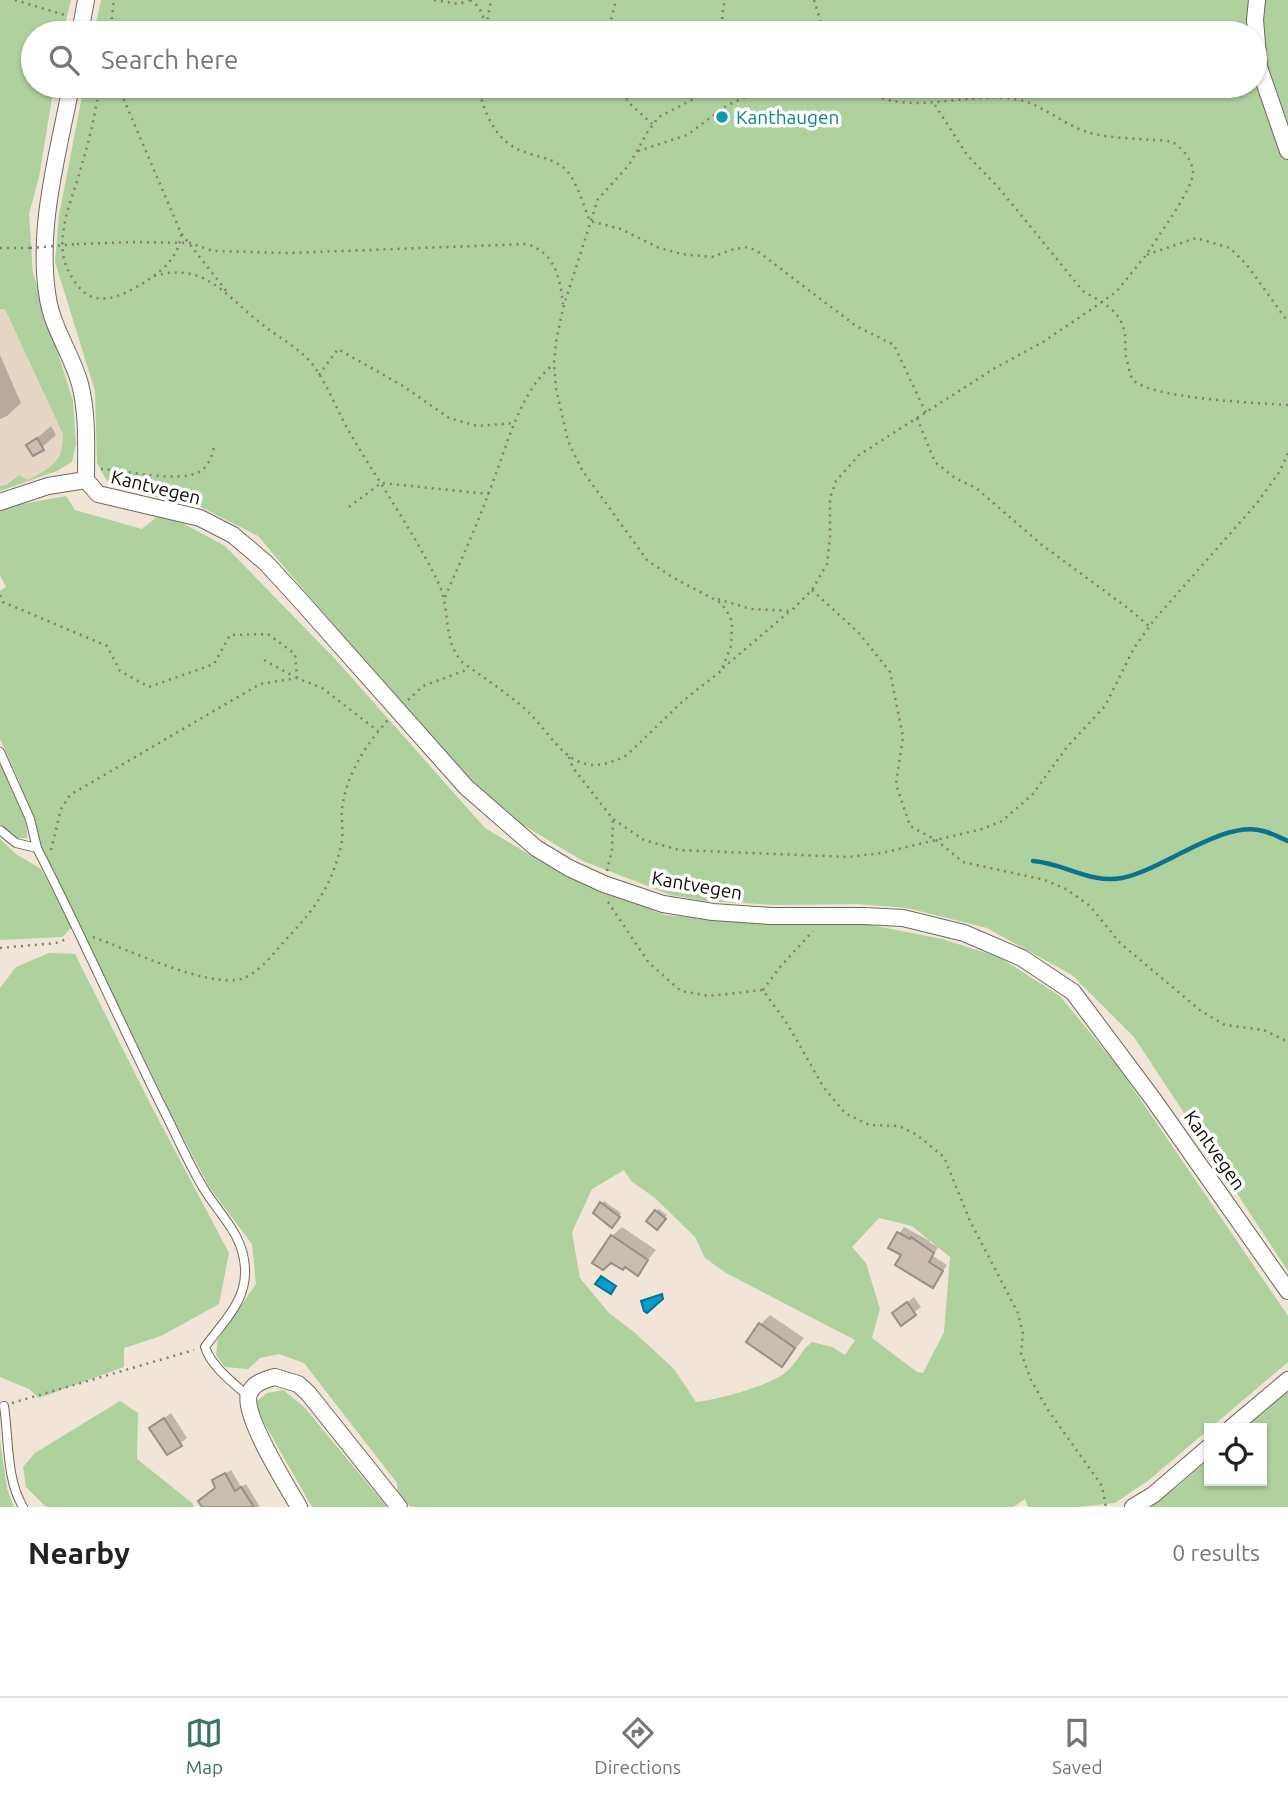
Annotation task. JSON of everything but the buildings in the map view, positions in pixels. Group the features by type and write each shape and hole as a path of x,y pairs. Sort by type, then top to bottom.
{"street":[{"path":"82,21 86,0"},
{"path":"1255,21 1257,0"},
{"path":"1267,90 1288,151"},
{"name":"Kantvegen","path":"69,98 44,242 47,298 55,326 80,384 86,430 86,480 98,494 200,518 233,535 265,563 300,600 466,787 536,848 569,867 604,884 663,904 713,912 771,916 903,918 964,933 1022,958 1073,992 1168,1120 1288,1291"},
{"name":"Kantvegen","path":"0,502 48,486 86,480"},
{"path":"299,1507 257,1433 250,1411 248,1396 255,1385 275,1377 298,1384 308,1392 400,1507"},
{"path":"1237,1423 1288,1380"},
{"path":"1133,1507 1153,1495 1204,1451"}],"lane":[{"path":"0,752 30,819 37,848 119,1022 202,1186 242,1244 245,1270 242,1291 226,1321 205,1346 208,1355 231,1382 248,1396"},
{"path":"0,830 16,844 37,848"},
{"path":"4,1406 10,1472 15,1493 23,1507"}],"path":[{"path":"15,0 66,21"},
{"path":"111,21 114,0"},
{"path":"434,0 459,4 469,0 478,7 485,21"},
{"path":"488,21 491,0"},
{"path":"611,21 616,0"},
{"path":"722,21 725,0"},
{"path":"814,0 820,21"},
{"path":"97,98 63,232 64,260 68,271 84,293 94,299 105,300 124,295 171,260 181,243 181,233"},
{"path":"123,98 181,233 229,295 254,319 302,355 319,375 344,424 420,549 444,599 451,646 462,662 525,709 552,742 569,757 590,764 617,760 627,755 684,700 813,590 827,564 830,498 836,481 859,455 995,369 1044,342 1117,291 1146,255 1190,187 1193,172 1186,153 1171,142 1088,132 1038,106 1018,100 984,98 934,103 883,98"},
{"path":"480,98 493,127 505,141 521,151 542,156 566,170 590,221"},
{"path":"626,98 652,124"},
{"path":"695,98 659,117 652,124 638,151 598,199 563,308 554,364 568,441 582,470 647,560 671,578 715,599 751,609 791,611"},
{"path":"638,151 687,135 726,106 743,98"},
{"path":"934,103 967,155 998,187 1083,291 1117,314 1124,330 1131,377 1141,387 1192,397 1288,405"},
{"path":"590,221 621,229 657,247 681,254 712,257 749,247 760,253 847,319 894,345 926,413"},
{"path":"1146,255 1196,238 1230,248 1247,265 1288,322"},
{"path":"0,248 136,242 190,243 213,251 290,253 526,244 537,247 552,261 560,282 563,308"},
{"path":"153,276 176,272 197,275 229,295"},
{"path":"319,375 338,349 403,386 449,418 477,426 516,423"},
{"path":"444,599 489,494 526,397 541,374 554,364"},
{"path":"917,418 935,462 955,478 976,488 1042,545 1150,626"},
{"path":"86,480 101,469 161,476 196,473 204,469 214,447"},
{"path":"569,757 573,768 613,819 644,840 679,850 848,857 882,853 982,830 1002,821 1032,795 1067,747 1105,706 1134,648 1257,503 1288,453"},
{"path":"349,507 381,483 489,494"},
{"path":"813,590 859,633 890,672 903,737 896,784 910,826 936,841 963,862 1045,880 1066,889 1090,906 1120,943 1201,1011 1225,1025 1264,1030 1288,1042"},
{"path":"0,595 4,602 107,646 120,671 149,687 214,664 230,635 268,634 295,654 297,678"},
{"path":"715,599 726,609 732,624 731,646 721,671"},
{"path":"264,660 322,688 378,731"},
{"path":"0,948 56,943 69,938 76,928 88,935 196,974 219,979 240,979 256,971 319,902 335,870 344,835 342,808 353,772 368,742 423,686 471,668"},
{"path":"46,867 61,809 70,795 260,684 297,678"},
{"path":"613,819 612,850 604,884 608,906 649,963 681,991 709,996 763,990 795,949 828,916"},
{"path":"763,990 788,1025 824,1088 845,1112 869,1125 899,1126 917,1135 944,1157 970,1221 1018,1313 1023,1334 1021,1353 1031,1380 1048,1410 1102,1486 1107,1507"},
{"path":"4,1406 205,1346"}],"shaded area":[{"path":"5,308 63,433 63,448 52,466 28,480 19,475 0,486 0,309"}],"green space":[{"path":"0,0 71,0 66,21 21,21 21,98 52,98 39,177 29,214 33,273 73,401 76,444 72,462 57,471 0,491 0,486 6,485 19,475 28,480 54,463 61,452 63,434 5,309 0,309"},
{"path":"101,0 1288,0 1288,1271 1134,1037 1072,975 987,928 907,908 858,904 776,905 704,901 671,895 583,861 518,822 447,759 258,536 199,506 108,483 97,463 95,391 55,262 59,215 82,98 1267,98 1267,21 97,21"},
{"path":"66,496 75,510 142,529 158,516 173,518 225,546 337,661 485,828 563,875 665,915 763,923 871,925 942,939 999,957 1060,996 1119,1068 1288,1316 1288,1362 1216,1423 1204,1423 1204,1433 1149,1480 1115,1503 1078,1507 1028,1507 1025,1499 1013,1507 411,1507 398,1495 397,1483 304,1363 279,1354 260,1358 248,1369 225,1367 216,1355 218,1339 256,1284 252,1244 209,1187 174,1120 44,854 19,781 0,739 0,591 6,587 0,575 0,508","holes":["624,1170 631,1181 655,1198 695,1237 705,1258 726,1273 855,1340 845,1355 832,1347 812,1342 779,1377 743,1391 696,1402 674,1369 609,1313 580,1278 572,1232 592,1189","879,1218 912,1226 950,1257 944,1332 923,1373 917,1372 872,1338 880,1309 866,1263 852,1247"]},
{"path":"0,763 22,811 27,838 18,838 0,824"},
{"path":"0,839 16,854 41,869 72,927 62,937 0,940"},
{"path":"49,953 75,954 229,1253 219,1304 161,1336 124,1348 124,1367 39,1398 29,1389 0,1377 0,988 16,967"},
{"path":"283,1390 304,1407 387,1507 312,1507 258,1412 257,1401 267,1393"},
{"path":"1288,1391 1288,1507 1145,1507 1177,1487 1204,1463 1204,1486 1267,1486 1267,1423 1251,1423"},
{"path":"120,1401 138,1413 137,1459 194,1507 46,1507 26,1487 23,1467 35,1453"},
{"path":"0,1440 7,1489 14,1507 0,1507"}],"water":[{"path":"601,1276 616,1286 611,1294 595,1284"},
{"path":"662,1294 663,1299 647,1313 644,1311 641,1301"}],"waterway":[{"path":"1033,861 1110,879 1122,878 1156,866 1230,832 1247,829 1263,831 1288,841"}],"place":[{"name":"Kanthaugen","path":"722,117"}]}
